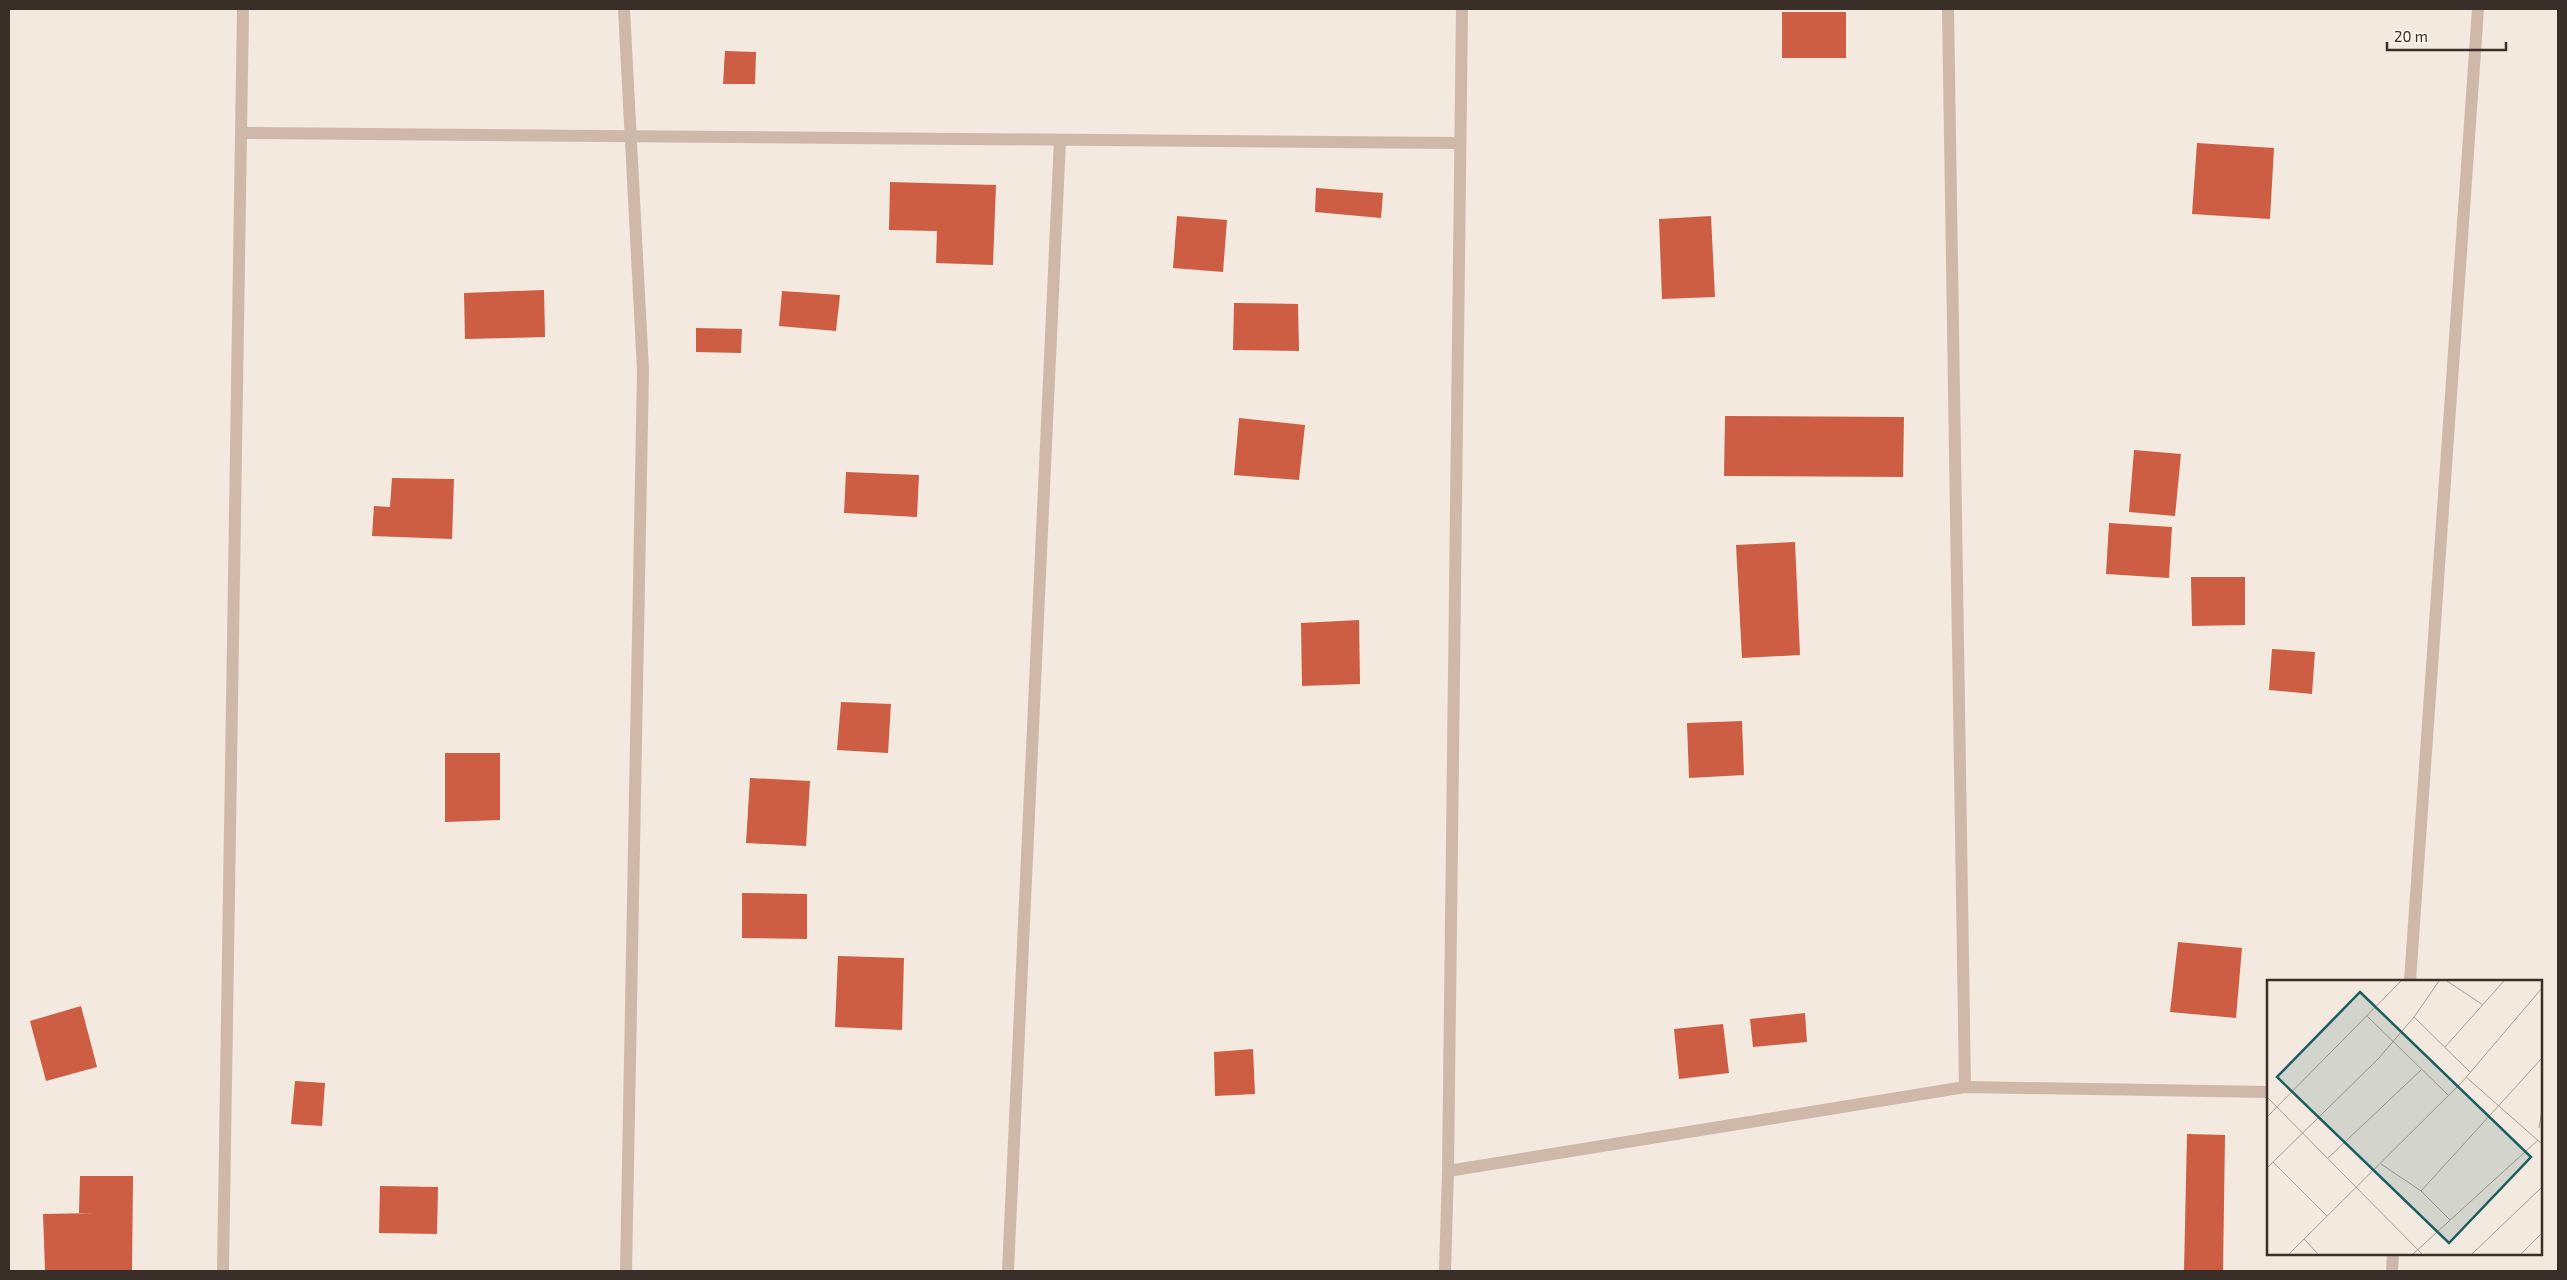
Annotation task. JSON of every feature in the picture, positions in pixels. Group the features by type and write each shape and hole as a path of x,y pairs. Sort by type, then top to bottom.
{"street":[{"path":"223,1271 243,9"},
{"path":"624,9 643,370 626,1271"},
{"path":"1444,1271 1448,1171 1462,9"},
{"path":"1948,9 1965,1087"},
{"path":"2410,980 2478,9"},
{"path":"242,133 1459,143"},
{"path":"1008,1271 1060,140"},
{"path":"1448,1171 1965,1087 2267,1092"},
{"path":"2392,1271 2393,1255"}],"building":[{"path":"1782,12 1846,12 1846,58 1782,58"},
{"path":"725,51 756,52 755,84 723,84"},
{"path":"2197,143 2274,148 2270,219 2192,214"},
{"path":"890,182 996,185 993,265 936,263 937,231 889,230"},
{"path":"1316,188 1383,193 1381,218 1315,212"},
{"path":"1177,216 1227,220 1223,272 1173,268"},
{"path":"1711,216 1715,297 1662,299 1659,219"},
{"path":"544,290 545,337 465,339 464,293"},
{"path":"782,291 840,295 836,331 779,326"},
{"path":"1234,303 1298,304 1299,351 1233,350"},
{"path":"696,328 742,329 741,353 696,352"},
{"path":"1725,416 1904,417 1903,477 1724,476"},
{"path":"1239,418 1305,425 1299,480 1234,475"},
{"path":"2134,450 2181,454 2175,516 2129,512"},
{"path":"846,472 919,475 917,517 844,513"},
{"path":"392,478 454,479 452,539 372,536 374,506 390,507"},
{"path":"2109,523 2172,527 2169,578 2106,574"},
{"path":"1795,542 1800,655 1742,658 1736,545"},
{"path":"2191,577 2245,577 2245,625 2192,626"},
{"path":"1359,620 1360,684 1302,686 1301,623"},
{"path":"2272,649 2315,652 2312,694 2269,690"},
{"path":"841,702 891,704 888,753 837,750"},
{"path":"1742,721 1744,775 1689,778 1687,723"},
{"path":"445,753 500,753 500,820 445,822"},
{"path":"750,778 810,781 806,846 746,843"},
{"path":"742,893 807,894 807,939 742,938"},
{"path":"2178,942 2242,948 2236,1018 2170,1012"},
{"path":"838,956 904,958 902,1030 835,1027"},
{"path":"81,1006 97,1067 46,1081 30,1021"},
{"path":"1805,1013 1807,1042 1753,1047 1750,1019"},
{"path":"1723,1024 1729,1073 1679,1079 1674,1029"},
{"path":"1253,1049 1255,1094 1215,1096 1214,1052"},
{"path":"295,1081 325,1083 322,1126 291,1124"},
{"path":"2187,1134 2225,1135 2223,1271 2184,1271"},
{"path":"80,1176 133,1176 132,1271 45,1271 43,1214 96,1213 79,1213"},
{"path":"380,1186 438,1187 437,1234 379,1233"}]}
